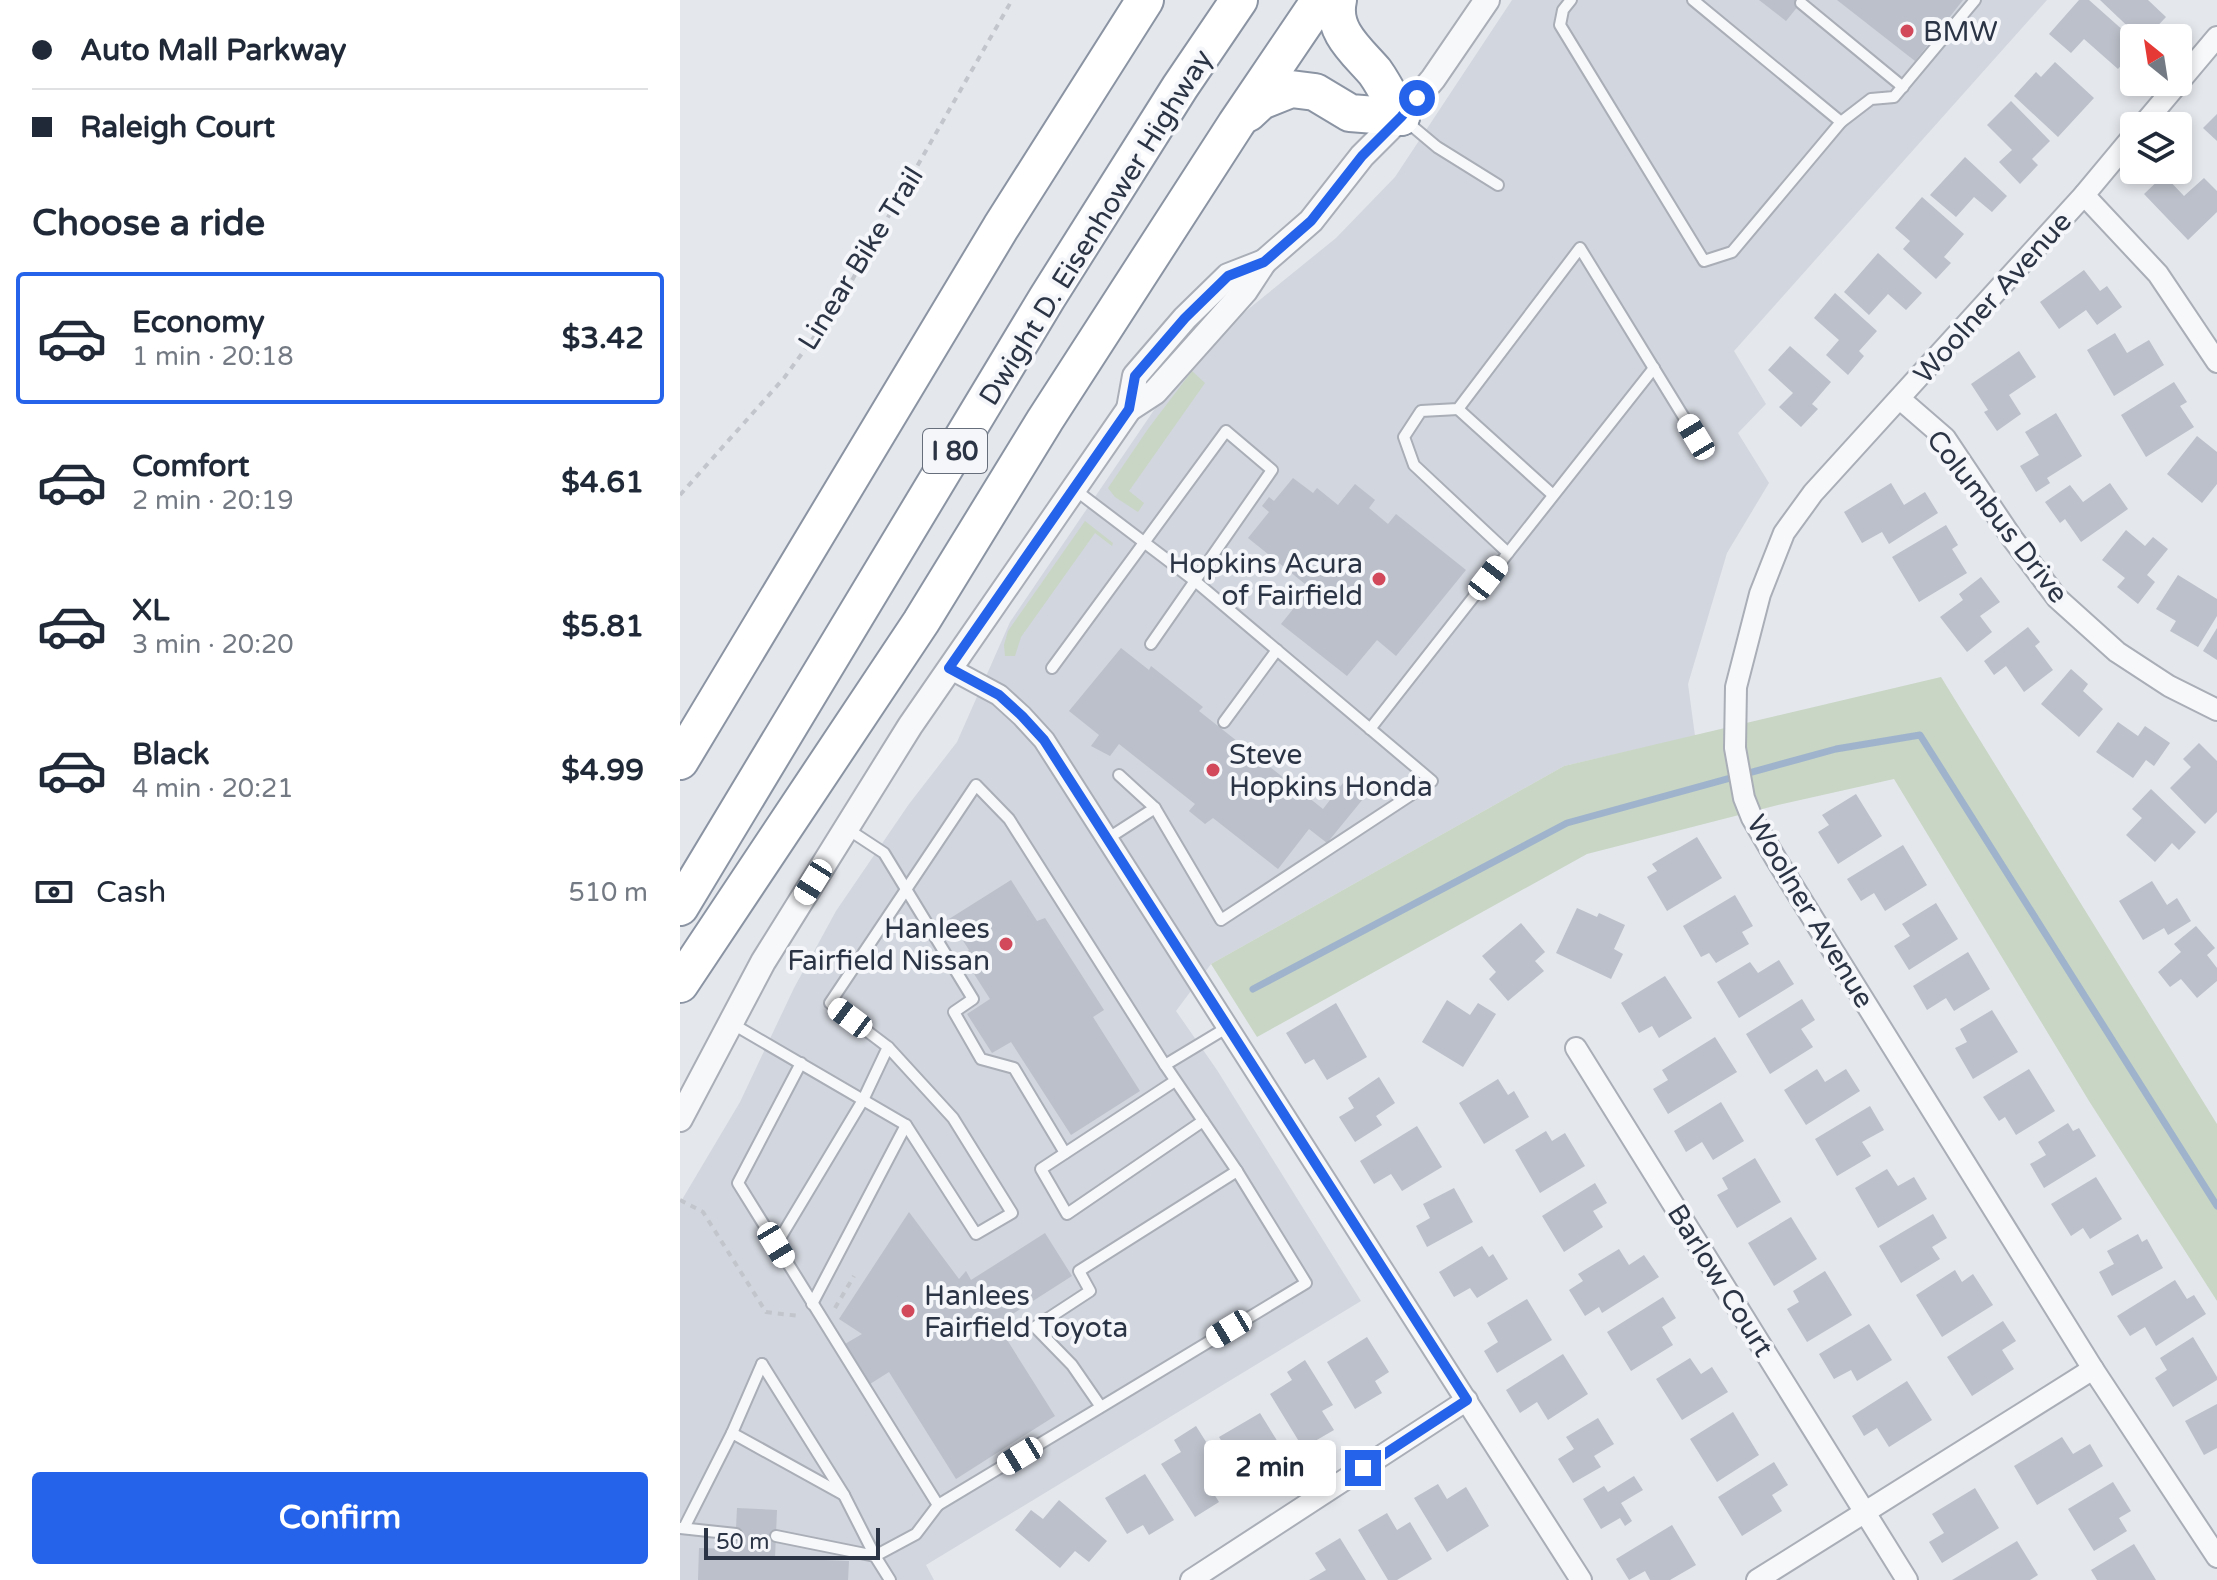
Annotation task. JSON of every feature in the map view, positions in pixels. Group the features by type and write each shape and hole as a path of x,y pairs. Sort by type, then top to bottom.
{"highway":[{"name":"I 80","path":"680,761 1001,227 1145,0"},
{"name":"Dwight D. Eisenhower Highway","path":"680,907 1047,298 1180,87 1239,0"},
{"path":"680,984 921,622 1045,420 1320,0"},
{"path":"1338,0 1336,10 1341,30 1376,74 1401,117"},
{"path":"1236,124 1261,101 1291,89 1315,92 1350,113 1401,117"}],"street":[{"path":"680,1119 763,962 846,828 949,668 1129,409 1135,376 1185,318 1228,276 1264,262 1311,221 1362,156 1433,79 1487,0"},
{"path":"2154,112 2217,37"},
{"name":"Woolner Avenue","path":"2120,152 1813,493 1784,533 1760,594 1736,687 1737,761 1744,798 1752,818 2093,1369 2217,1557"},
{"path":"2084,195 2158,274 2217,362"},
{"name":"Columbus Drive","path":"1900,399 1945,438 2012,538 2057,598 2117,652 2169,686 2217,710"},
{"path":"949,668 999,695 1044,740 1581,1580"},
{"name":"Barlow Court","path":"1576,1048 1907,1580"},
{"path":"1757,1580 2093,1369"},
{"path":"1191,1580 1467,1400"}],"lane":[{"path":"1571,0 1563,10 1560,25 1704,261 1732,252 1841,122 1871,99 1894,97 1975,0"},
{"path":"1693,0 1841,122"},
{"path":"1801,3 1903,87"},
{"path":"1401,117 1437,147 1498,185"},
{"path":"1458,409 1580,248 1696,437"},
{"path":"1370,729 1654,368"},
{"path":"1508,553 1414,465 1404,437 1421,411 1458,409 1553,495"},
{"path":"1052,668 1226,431 1272,470 1151,644"},
{"path":"1072,488 1195,581 1432,781 1221,920 1155,808 1119,775"},
{"path":"1224,722 1277,650"},
{"path":"731,1023 906,1125 976,1234 1012,1213 953,1118 888,1047 830,1003 976,785 1009,819 1306,1283 938,1505 916,1534 878,1560 776,1536"},
{"path":"1107,839 1155,808"},
{"path":"846,828 884,853 973,999 954,1012 981,1059 1014,1068 1065,1153"},
{"path":"1165,1065 1228,1027"},
{"path":"776,1245 863,1100 888,1047"},
{"path":"801,1063 738,1183 938,1505"},
{"path":"1175,1081 1041,1169 1067,1214 1203,1121"},
{"path":"812,1304 906,1125"},
{"path":"1101,1407 1072,1365 1035,1327 1090,1291 1079,1271 1237,1171"},
{"path":"736,1534 682,1528 732,1433 762,1364 844,1495 890,1580"},
{"path":"732,1433 844,1495"},
{"path":"878,1560 878,1580"}],"path":[{"name":"Linear Bike Trail","path":"680,495 784,378 839,303 1012,0"},
{"path":"680,1200 703,1212 766,1312 833,1319 834,1310 854,1276"}],"shaded area":[{"path":"1512,0 2047,0 1734,351 1766,404 1738,433 1769,483 1727,553 1688,684 1695,736 1564,766 1211,964 1176,1011 1217,1070 1361,1301 926,1565 934,1580 680,1580 680,1203 740,1102 794,988 836,911 909,804 957,742 1010,622 1169,388 1230,324 1336,238 1395,177"}],"green space":[{"path":"1192,371 1205,383 1129,491 1144,503 1138,512 1115,497 1108,488"},
{"path":"1085,521 1113,543 1112,546 1095,533 1021,637 1015,656 1005,656 1008,631"},
{"path":"1941,677 2217,1124 2217,1301 2089,1101 1894,779 1587,854 1257,1037 1211,964 1564,766"}],"building":[{"path":"1759,0 1803,0 1786,21"},
{"name":"BMW","path":"1837,0 1963,0 1915,61"},
{"path":"2079,0 2089,0 2120,28 2120,67 2118,69 2084,39 2071,53 2049,34"},
{"path":"2100,0 2148,0 2166,17 2159,24 2125,24"},
{"path":"2055,62 2094,98 2058,137 2014,96 2036,72 2041,77"},
{"path":"2011,101 2050,141 2032,159 2038,165 2020,184 1999,162 2012,150 1987,125"},
{"path":"2217,114 2217,141 2203,128"},
{"path":"1965,157 2007,196 1992,212 1974,197 1956,217 1930,195"},
{"path":"2204,178 2217,191 2217,212 2188,240 2144,194 2155,184 2173,184 2184,196"},
{"path":"1922,197 1964,234 1944,257 1951,263 1936,279 1903,249 1910,241 1895,228"},
{"path":"1878,253 1922,293 1906,310 1888,294 1869,315 1844,292"},
{"path":"2084,270 2100,291 2107,286 2122,307 2097,325 2086,310 2059,329 2040,302"},
{"path":"1835,293 1877,331 1859,351 1864,356 1848,375 1826,355 1839,340 1814,318"},
{"path":"2115,333 2127,353 2149,340 2164,365 2114,396 2087,350"},
{"path":"1790,346 1831,382 1812,404 1818,409 1801,427 1779,407 1793,393 1768,370"},
{"path":"2019,351 2036,377 2009,395 2021,414 1997,431 1971,384"},
{"path":"2174,382 2187,402 2180,406 2194,427 2146,457 2121,415"},
{"path":"2056,413 2082,456 2047,478 2050,483 2036,492 2020,466 2039,455 2025,432"},
{"path":"2197,436 2217,452 2217,484 2202,503 2167,474"},
{"name":"Hopkins Acura of Fairfield","path":"1293,478 1313,493 1317,488 1338,505 1355,484 1375,500 1369,508 1388,524 1396,514 1466,570 1396,656 1377,640 1347,676 1281,624 1310,588 1248,538 1269,512 1262,506 1269,497 1274,501"},
{"path":"1891,483 1904,505 1925,492 1938,513 1889,544 1882,532 1862,543 1844,512"},
{"path":"2110,483 2128,509 2081,542 2065,519 2060,523 2045,502 2070,485 2083,502"},
{"path":"1946,525 1958,545 1952,549 1967,573 1919,602 1892,557"},
{"path":"2126,530 2145,546 2153,537 2168,549 2147,575 2155,582 2138,604 2117,587 2125,578 2102,560"},
{"path":"2178,575 2217,599 2217,616 2198,647 2170,631 2176,621 2156,609"},
{"path":"1981,577 2000,602 1980,616 1992,632 1967,652 1940,617 1963,600 1959,594"},
{"path":"2028,627 2040,642 2035,646 2053,670 2024,692 2006,666 1994,675 1984,661"},
{"path":"2217,628 2217,660 2203,651"},
{"name":"Steve Hopkins Honda","path":"1121,648 1149,670 1151,666 1203,707 1199,711 1323,809 1343,783 1363,799 1327,843 1309,829 1278,869 1213,818 1205,824 1189,811 1195,804 1119,744 1110,756 1091,746 1099,735 1069,711"},
{"path":"2071,669 2088,684 2083,691 2103,709 2079,737 2041,704"},
{"path":"2118,722 2138,736 2145,726 2170,743 2154,766 2146,760 2133,778 2096,752"},
{"path":"2199,743 2217,761 2217,812 2205,824 2170,788 2191,767 2183,759"},
{"path":"2151,789 2196,832 2179,850 2172,843 2155,862 2126,835 2142,818 2132,809"},
{"path":"1856,794 1882,836 1838,864 1818,832 1829,825 1822,815"},
{"path":"1697,837 1722,878 1667,911 1647,877 1657,871 1652,864"},
{"path":"1903,845 1927,885 1885,911 1874,893 1861,901 1847,879"},
{"path":"1011,880 1037,921 1045,918 1104,1010 1093,1017 1140,1091 1071,1135 1011,1042 992,1053 967,1014 990,999 962,955 969,950 949,919"},
{"path":"2152,881 2167,905 2177,898 2191,921 2168,935 2164,928 2143,940 2119,901"},
{"path":"1735,895 1753,926 1742,932 1749,944 1716,963 1709,953 1701,957 1683,926"},
{"path":"1936,903 1958,939 1909,970 1894,946 1910,936 1902,924"},
{"path":"1577,908 1597,917 1599,913 1625,925 1614,949 1623,954 1611,979 1556,953"},
{"path":"1521,923 1545,952 1535,961 1544,971 1508,1001 1489,979 1496,972 1482,956"},
{"path":"2196,926 2215,948 2207,955 2217,968 2217,981 2197,998 2181,979 2170,987 2158,972 2181,952 2174,944"},
{"path":"1968,952 1990,989 1954,1011 1946,998 1927,1010 1913,986"},
{"path":"1779,960 1794,984 1739,1018 1717,982 1750,962 1758,973"},
{"path":"1665,976 1692,1018 1659,1038 1652,1026 1639,1033 1621,1003"},
{"path":"1802,999 1815,1020 1801,1029 1813,1047 1770,1074 1746,1034"},
{"path":"1447,1000 1470,1015 1478,1003 1496,1014 1463,1067 1422,1042"},
{"path":"1336,1003 1367,1057 1327,1080 1314,1059 1305,1064 1286,1033"},
{"path":"1992,1010 2018,1052 1973,1079 1955,1048 1967,1042 1960,1029"},
{"path":"1715,1037 1737,1072 1668,1114 1653,1089 1668,1080 1662,1070"},
{"path":"1817,1069 1825,1082 1846,1069 1860,1091 1806,1125 1784,1090"},
{"path":"2029,1069 2055,1111 2016,1135 2005,1117 1999,1121 1983,1097"},
{"path":"1379,1077 1395,1103 1376,1116 1382,1125 1355,1142 1339,1117 1354,1108 1348,1098"},
{"path":"1498,1079 1508,1095 1514,1091 1529,1117 1484,1144 1459,1103"},
{"path":"1721,1102 1744,1141 1713,1160 1702,1142 1686,1152 1674,1131"},
{"path":"1870,1106 1884,1130 1862,1142 1871,1156 1837,1176 1815,1139"},
{"path":"2068,1123 2073,1131 2079,1128 2096,1156 2044,1188 2030,1164 2046,1155 2038,1142"},
{"path":"1417,1126 1442,1167 1402,1191 1391,1174 1374,1184 1360,1161"},
{"path":"1546,1131 1552,1141 1565,1133 1585,1166 1540,1193 1515,1150"},
{"path":"1755,1158 1781,1202 1737,1228 1717,1195 1728,1189 1722,1178"},
{"path":"1887,1169 1898,1186 1914,1177 1927,1199 1878,1228 1855,1188"},
{"path":"2096,1177 2122,1219 2090,1239 2083,1228 2071,1236 2051,1204"},
{"path":"1595,1183 1607,1203 1593,1211 1603,1227 1564,1252 1542,1216"},
{"path":"1454,1188 1473,1222 1427,1247 1416,1226 1430,1218 1423,1204"},
{"path":"909,1212 959,1279 966,1271 971,1280 1045,1233 1072,1276 997,1324 1055,1416 956,1479 889,1372 870,1384 845,1344 862,1334 839,1319"},
{"path":"1933,1214 1947,1238 1932,1247 1940,1259 1901,1283 1879,1246"},
{"path":"1791,1217 1817,1259 1774,1286 1748,1243"},
{"path":"2138,1234 2142,1242 2147,1239 2163,1268 2112,1296 2099,1272 2114,1264 2107,1251"},
{"path":"1482,1246 1489,1257 1493,1254 1508,1279 1477,1298 1470,1288 1454,1297 1439,1272"},
{"path":"1619,1249 1629,1265 1644,1255 1659,1277 1602,1313 1599,1307 1585,1316 1569,1290 1583,1281 1578,1274"},
{"path":"1955,1270 1962,1282 1973,1274 1993,1305 1942,1337 1916,1295"},
{"path":"1825,1271 1852,1315 1807,1342 1787,1309 1799,1302 1793,1291"},
{"path":"2175,1280 2187,1299 2194,1295 2206,1314 2156,1346 2145,1327 2130,1336 2117,1316"},
{"path":"1663,1297 1676,1318 1662,1327 1673,1345 1631,1371 1607,1332"},
{"path":"1527,1299 1552,1340 1497,1373 1484,1351 1498,1342 1487,1323"},
{"path":"2003,1321 2016,1341 2002,1350 2014,1369 1972,1396 1947,1357"},
{"path":"1869,1324 1892,1360 1857,1381 1851,1370 1834,1379 1819,1354"},
{"path":"1367,1337 1389,1372 1375,1381 1382,1393 1355,1409 1327,1362"},
{"path":"2193,1337 2217,1380 2173,1407 2155,1378 2167,1370 2160,1358"},
{"path":"1563,1354 1588,1394 1548,1420 1537,1402 1520,1413 1506,1390"},
{"path":"1690,1358 1701,1374 1712,1367 1728,1392 1682,1420 1656,1379"},
{"path":"1305,1360 1333,1405 1322,1411 1334,1430 1303,1448 1270,1394 1292,1380 1287,1372"},
{"path":"1907,1381 1932,1420 1889,1447 1877,1428 1864,1436 1852,1416"},
{"path":"2217,1404 2217,1448 2204,1455 2185,1421"},
{"path":"1733,1412 1759,1455 1717,1482 1690,1439"},
{"path":"1260,1413 1289,1460 1264,1475 1258,1465 1242,1475 1219,1437"},
{"path":"1598,1418 1614,1444 1594,1456 1601,1467 1573,1483 1558,1459 1574,1449 1566,1437"},
{"path":"1196,1426 1227,1475 1209,1486 1219,1502 1195,1517 1161,1464 1181,1452 1174,1440"},
{"path":"2062,1437 2073,1454 2090,1444 2103,1466 2037,1505 2014,1466"},
{"path":"1774,1462 1788,1485 1772,1495 1782,1511 1742,1536 1718,1497"},
{"path":"1145,1474 1174,1520 1149,1535 1143,1525 1127,1534 1105,1498"},
{"path":"1634,1476 1643,1490 1621,1503 1632,1521 1625,1526 1620,1518 1601,1529 1583,1499 1604,1486 1608,1492"},
{"path":"2113,1482 2131,1511 2119,1518 2127,1531 2094,1551 2068,1509"},
{"path":"1438,1484 1447,1499 1466,1487 1489,1526 1447,1552 1414,1498"},
{"path":"1975,1488 1999,1528 1942,1563 1929,1542 1944,1533 1932,1514"},
{"path":"1059,1500 1107,1541 1089,1562 1075,1551 1060,1568 1015,1530 1031,1510 1043,1519"},
{"path":"737,1508 777,1510 775,1558 849,1561 848,1580 698,1580 699,1548 735,1549"},
{"path":"1387,1513 1397,1530 1410,1522 1432,1559 1397,1580 1388,1580 1358,1530"},
{"path":"1672,1525 1696,1565 1670,1580 1650,1580 1645,1571 1629,1580 1616,1559"},
{"path":"1340,1538 1366,1580 1309,1580 1326,1570 1315,1553"},
{"path":"2017,1541 2038,1575 2030,1580 1952,1580"},
{"path":"2134,1544 2156,1580 2097,1580 2091,1570"}],"waterway":[{"path":"1253,989 1567,823 1836,749 1920,735 2217,1206"}],"place":[{"name":"BMW","path":"1907,31"},
{"name":"Hopkins Acura of Fairfield","path":"1379,579"},
{"name":"Steve Hopkins Honda","path":"1213,770"},
{"name":"Hanlees Fairfield Nissan","path":"1006,944"},
{"name":"Hanlees Fairfield Toyota","path":"908,1311"}],"route":[{"path":"1363,1468 1467,1400 1044,740 999,695 949,668 1129,409 1135,376 1185,318 1228,276 1264,262 1311,221 1362,156 1417,98"}]}
